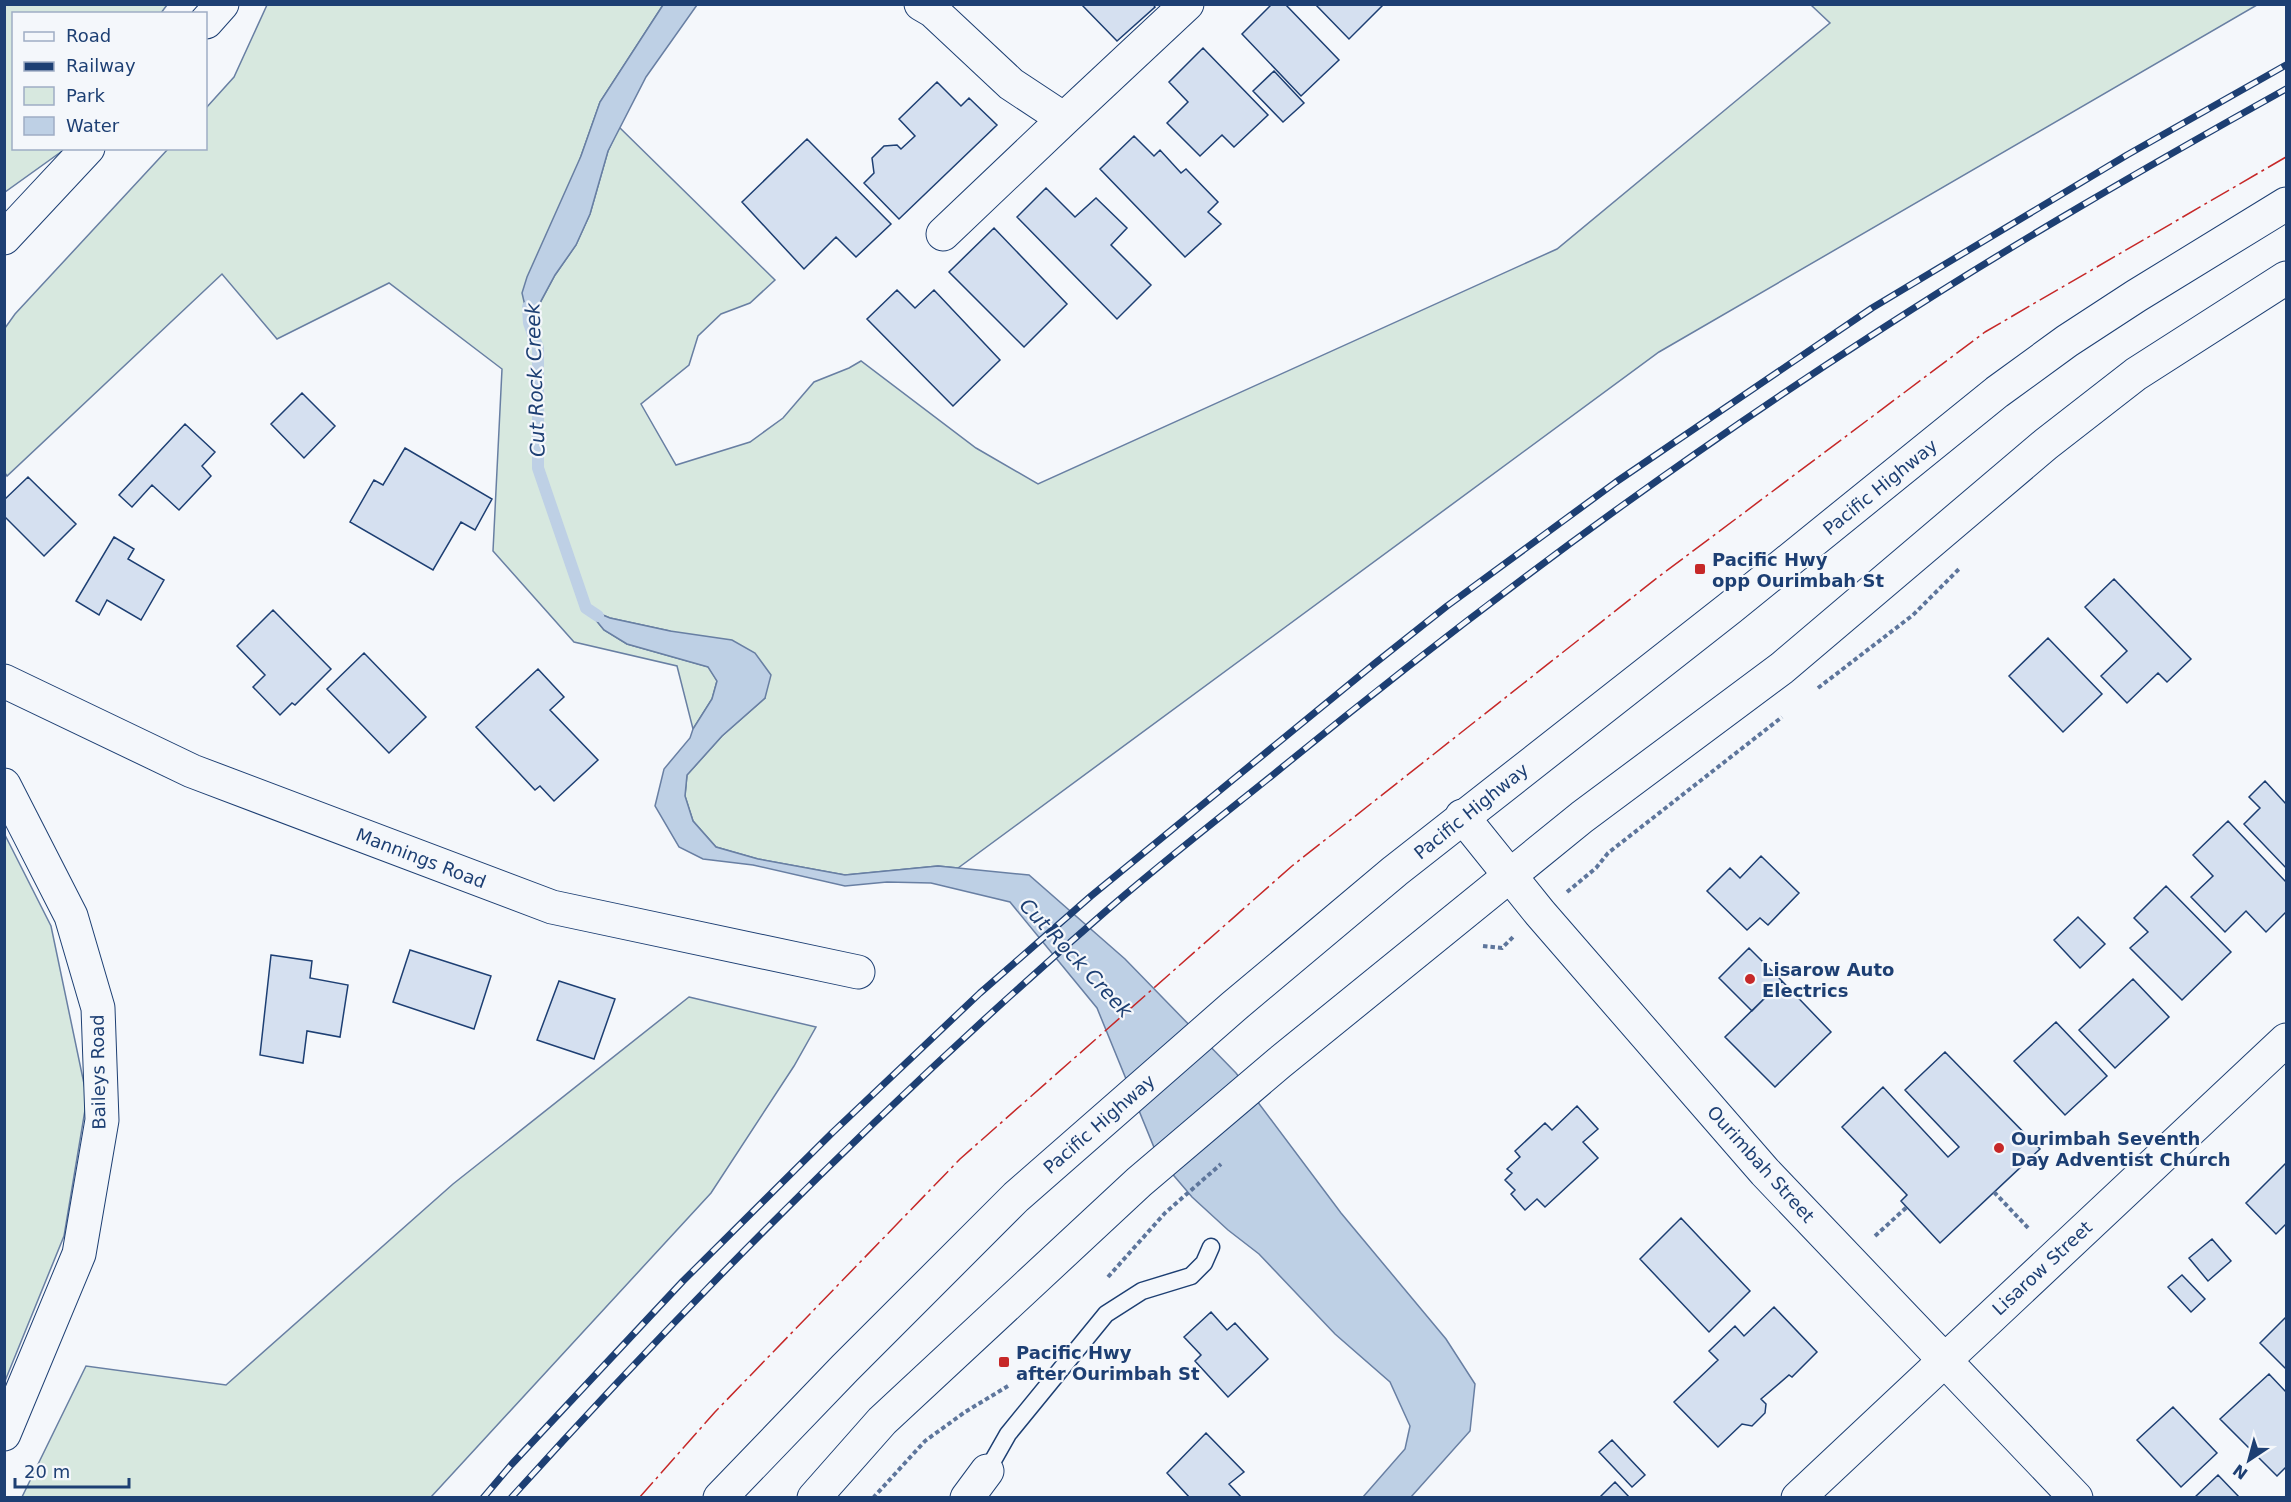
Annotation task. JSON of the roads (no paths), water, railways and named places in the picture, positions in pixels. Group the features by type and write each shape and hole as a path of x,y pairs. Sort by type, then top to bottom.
{"main road":[{"path":"207,21 222,4"},
{"path":"921,4 933,11 1011,84 1064,119"},
{"path":"944,234 1187,4"},
{"path":"4,238 86,150"},
{"name":"Pacific Highway","path":"720,1497 1016,1197 1233,1007 1462,816 1730,608 1997,392 2136,296 2286,204"},
{"path":"814,1497 882,1421 1139,1182 1279,1063 1582,817 1782,668 2046,444 2155,362 2286,278"},
{"name":"Mannings Road","path":"4,681 192,771 552,907 858,972"},
{"name":"Baileys Road","path":"4,785 71,916 98,1008 102,1120 79,1254 4,1434"},
{"name":"Ourimbah Street","path":"1462,816 1540,913 1765,1172 2076,1497"},
{"name":"Lisarow Street","path":"1798,1497 2286,1040"},
{"path":"967,1497 987,1471"}],"lane":[{"path":"987,1471 1008,1434 1106,1314 1142,1290 1191,1276 1204,1263 1211,1247"}],"water":[{"path":"663,5 697,5 646,77 608,151 590,214 576,245 555,275 529,323 522,293 527,277 581,156 600,102"},
{"path":"586,608 610,618 670,631 732,640 755,653 771,675 765,698 722,736 687,775 685,796 693,821 716,847 758,859 845,875 938,866 1029,875 1125,959 1236,1073 1341,1213 1446,1339 1475,1384 1470,1431 1411,1497 1363,1497 1405,1449 1410,1426 1390,1382 1335,1334 1259,1254 1228,1230 1192,1197 1158,1157 1097,1008 1010,902 931,883 887,882 845,886 753,865 703,859 679,847 655,806 664,769 690,738 693,729 712,699 717,681 708,667 627,644 604,630"}],"waterway":[{"name":"Cut Rock Creek","path":"528,307 529,323 538,348 538,468 586,608 598,616"}],"railway":[{"path":"483,1498 683,1281 832,1133 980,993 1091,896 1374,664 1447,606 1616,482 1872,308 2127,155 2286,65"},
{"path":"511,1498 726,1270 800,1195 950,1051 1126,893 1347,714 1572,542 1804,380 1932,296 2032,235 2286,89"}],"place":[{"name":"Pacific Hwy opp Ourimbah St","path":"1700,569"},
{"name":"Lisarow Auto Electrics","path":"1750,979"},
{"name":"Ourimbah Seventh Day Adventist Church","path":"1999,1148"},
{"name":"Pacific Hwy after Ourimbah St","path":"1004,1362"}]}
